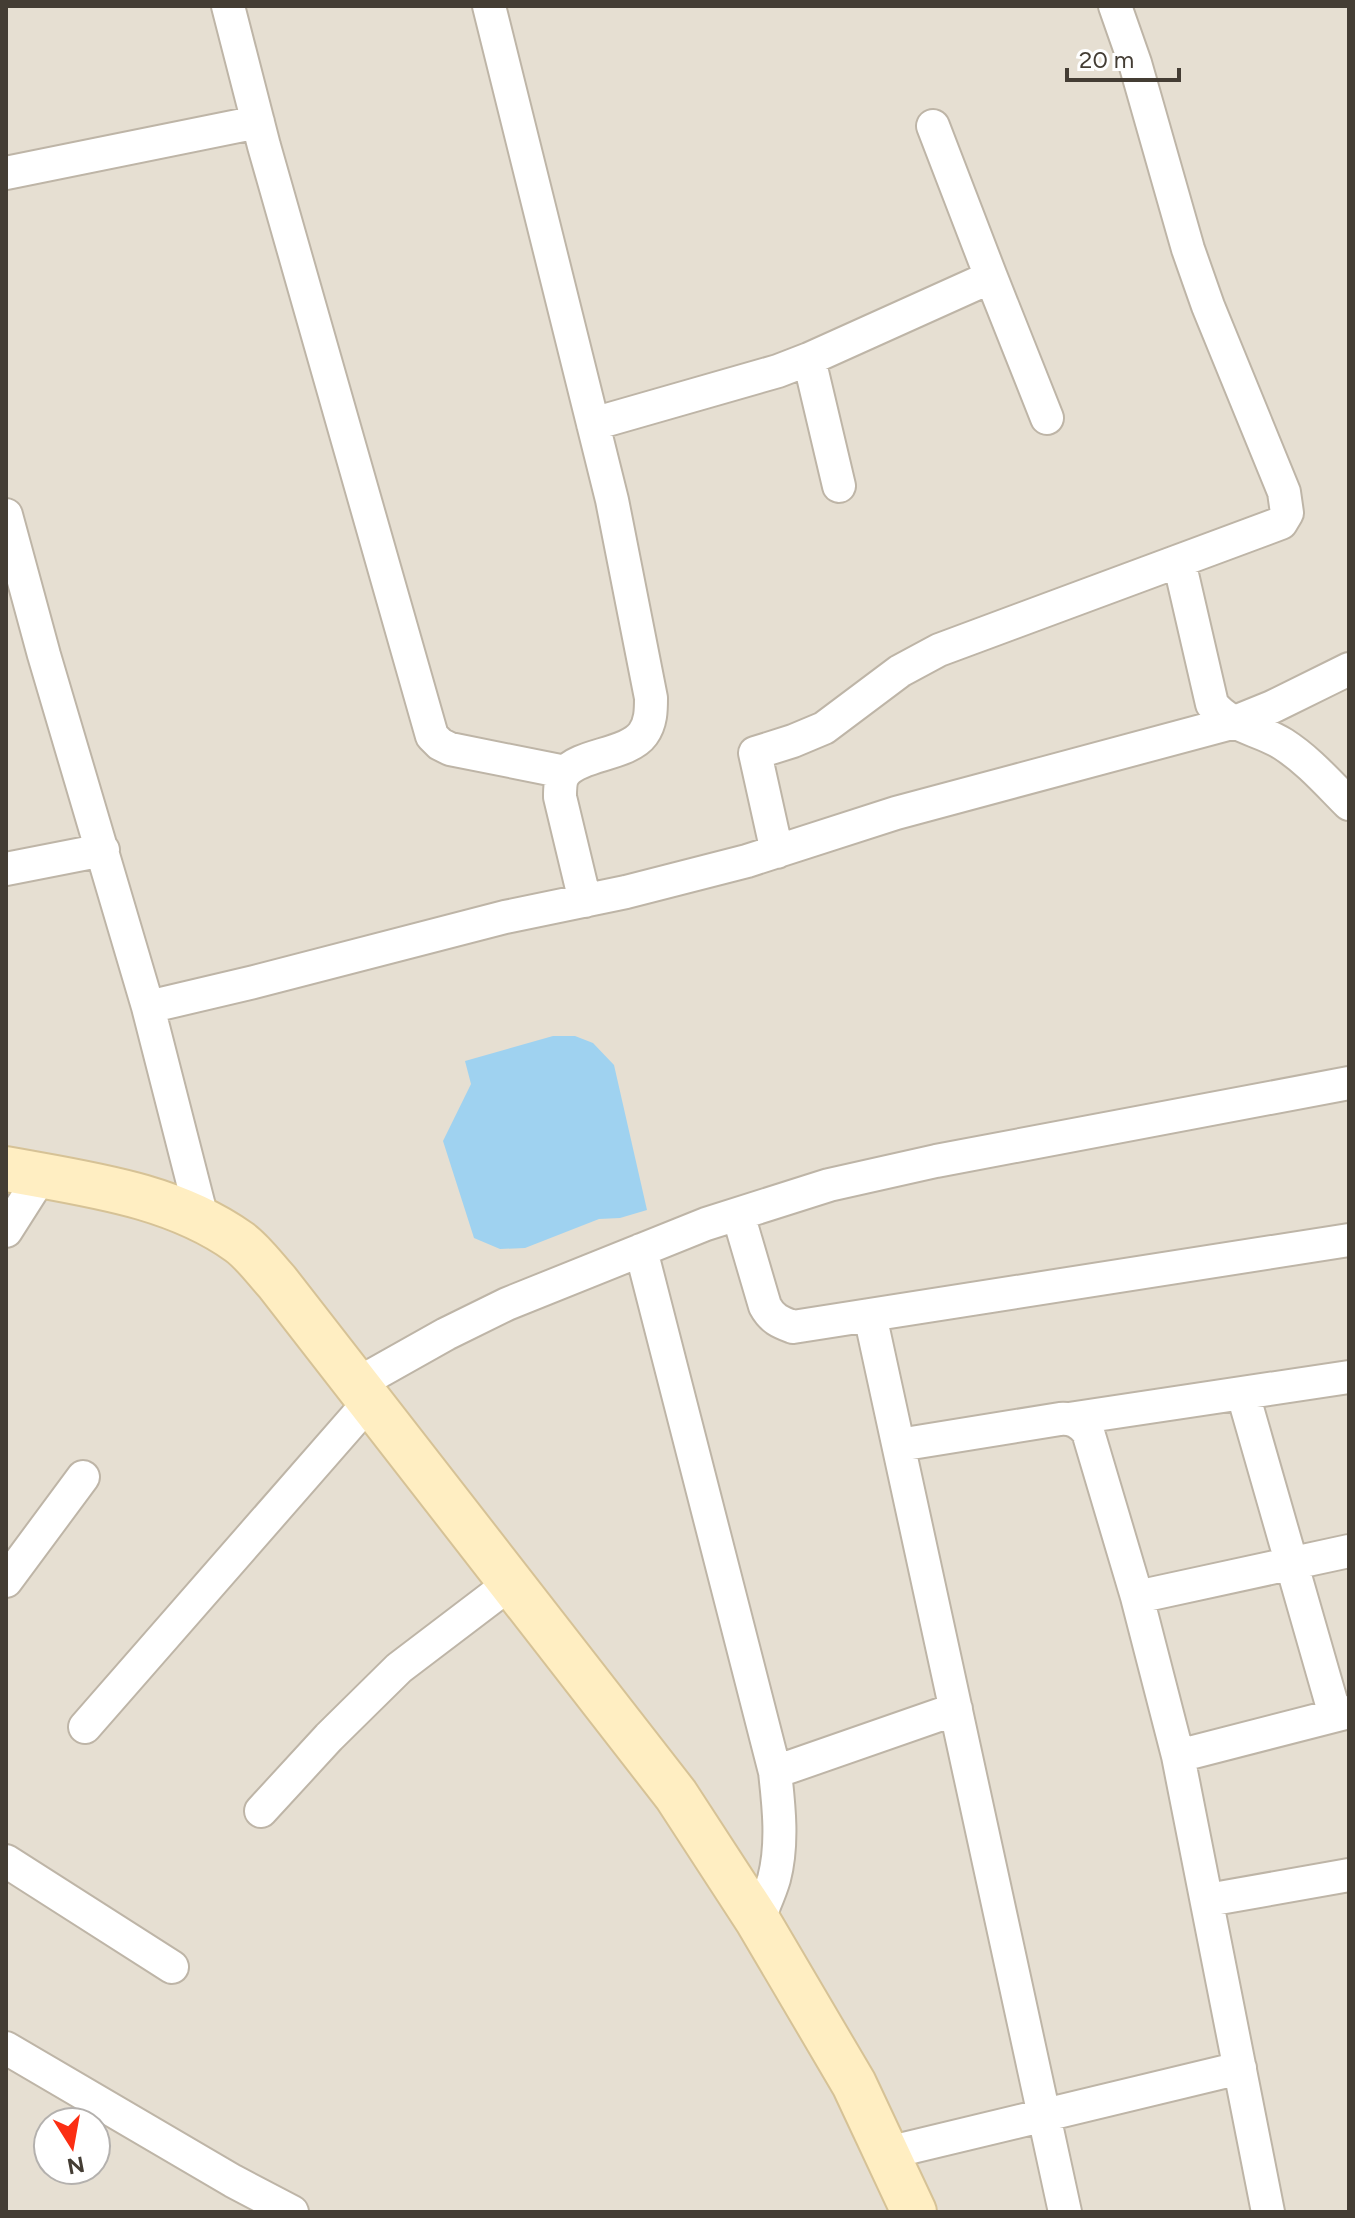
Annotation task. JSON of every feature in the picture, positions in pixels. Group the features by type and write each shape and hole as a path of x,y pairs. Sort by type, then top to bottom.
{"street":[{"path":"228,6 432,736 450,749 565,772"},
{"path":"489,6 612,500 651,698 651,717 645,732 636,742 577,764 565,772 560,786 585,901"},
{"path":"777,852 755,753 824,728 900,671 939,650 1281,523 1287,513 1287,502 1193,263 1135,63 1115,6"},
{"path":"6,173 258,122"},
{"path":"933,126 1047,418"},
{"path":"593,424 778,371 991,277"},
{"path":"809,359 839,486"},
{"path":"6,515 148,1007 202,1218"},
{"path":"1179,561 1212,704 1221,715 1282,744 1312,767 1349,804"},
{"path":"148,1007 505,917 686,877 777,852 896,813 1235,722 1349,669"},
{"path":"6,869 103,850"},
{"path":"85,1727 364,1393 446,1334 507,1304 706,1224 829,1185 936,1161 1349,1083"},
{"path":"6,1231 23,1172 116,1189 202,1218 242,1244 260,1263 676,1795 758,1921 854,2084 914,2212"},
{"path":"738,1214 765,1306 770,1316 793,1327 1349,1240"},
{"path":"641,1250 775,1772 779,1844 774,1879 758,1921"},
{"path":"870,1315 1065,2212"},
{"path":"899,1445 1349,1377"},
{"path":"1178,1756 1342,1714 1292,1563 1243,1394"},
{"path":"1069,1419 1082,1424 1094,1445 1178,1756 1268,2212"},
{"path":"6,1581 83,1477"},
{"path":"1137,1597 1349,1551"},
{"path":"261,1811 329,1737 399,1668 512,1582"},
{"path":"775,1772 956,1709"},
{"path":"6,1861 172,1967"},
{"path":"1208,1900 1349,1875"},
{"path":"6,2048 233,2181 292,2212"},
{"path":"887,2153 1240,2068"}],"shaded area":[{"path":"6,6 1349,6 1349,2212 6,2212"}],"water":[{"path":"553,1036 575,1036 593,1043 614,1065 647,1210 620,1218 599,1219 525,1248 500,1249 474,1238 443,1141 471,1084 465,1061"}]}
